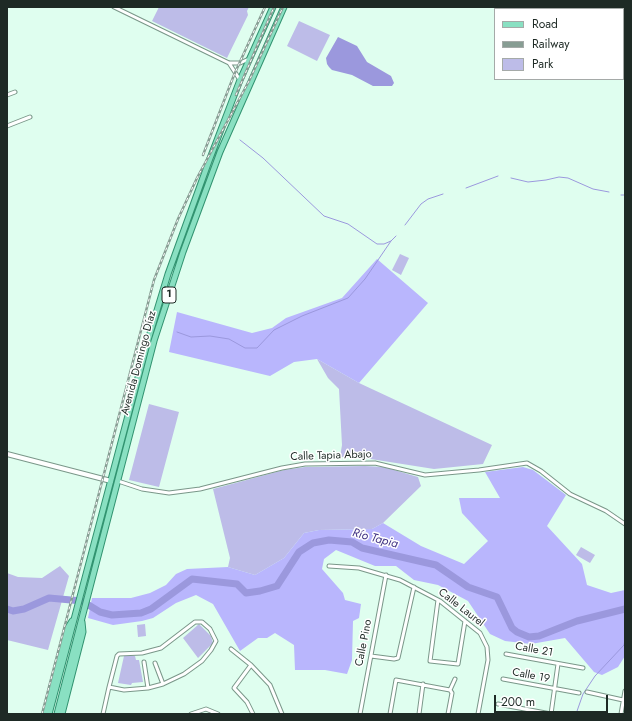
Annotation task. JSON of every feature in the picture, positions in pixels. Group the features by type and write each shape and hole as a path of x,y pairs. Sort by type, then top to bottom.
{"main road":[{"name":"Avenida Domingo Díaz","path":"49,714 148,340 176,250 240,80 273,7"},
{"name":"Avenida Domingo Díaz","path":"56,714 154,341 183,252 220,152 284,7"},
{"path":"46,714 67,629 75,613"},
{"path":"62,714 83,632 82,615"}],"street":[{"path":"114,7 229,63 240,63 250,58"},
{"path":"229,63 240,80"},
{"path":"7,95 15,92"},
{"path":"7,126 30,117"},
{"path":"7,454 111,481"},
{"name":"Calle Tapia Abajo","path":"118,481 142,489 169,493 200,489 287,467 305,464 375,463 425,475 479,470 527,463 541,471 570,494 606,511 625,524"},
{"name":"Calle Laurel","path":"329,566 360,568 414,586 438,600 480,633 487,647 488,660 478,714"},
{"name":"Calle Pino","path":"360,714 386,576"},
{"path":"371,656 394,659 398,658 414,586"},
{"path":"438,600 430,661 458,664 465,621"},
{"path":"103,714 109,687 119,654 142,653 161,648 195,622 202,622 210,629 216,641 202,662 184,674 163,684 148,688 124,690 109,687"},
{"path":"231,649 251,665 270,685 282,714"},
{"name":"Calle 21","path":"506,654 583,668"},
{"path":"144,662 148,688"},
{"path":"155,663 163,684"},
{"path":"498,704 551,714 558,664"},
{"path":"251,665 234,688 247,702 253,714"},
{"path":"448,714 450,690 455,679"},
{"name":"Calle 19","path":"503,679 579,693"},
{"path":"390,714 396,680 450,690"},
{"path":"418,714 424,684"},
{"path":"621,714 625,691"},
{"path":"587,692 624,701"},
{"path":"191,714 206,709 218,714"}],"green space":[{"path":"159,7 249,7 247,11 248,15 227,58 152,21"},
{"path":"299,21 330,35 317,61 287,46"},
{"path":"400,254 409,258 401,275 392,270"},
{"path":"317,359 359,383 492,445 483,464 434,469 358,457 340,457 342,445 339,389 328,378"},
{"path":"149,404 179,412 159,487 129,480"},
{"path":"305,467 384,467 418,477 421,486 383,523 372,529 319,530 304,533 284,558 255,575 228,567 230,558 213,489 284,470"},
{"path":"581,547 595,555 590,563 576,555"},
{"path":"60,566 69,576 48,650 7,640 7,573 18,577 42,578"},
{"path":"145,624 146,636 138,637 137,625"},
{"path":"199,624 211,636 213,643 198,658 183,638"},
{"path":"124,656 135,656 136,660 139,660 143,682 132,683 131,685 118,683"}],"shaded area":[{"path":"338,37 357,46 367,62 391,76 394,83 392,86 373,86 352,75 332,70 327,64 326,58"},
{"path":"377,259 428,303 359,383 317,359 294,362 270,376 169,352 177,312 252,333 272,328 286,318 342,298"},
{"path":"523,467 533,470 566,495 547,526 582,564 587,585 611,593 625,590 625,656 618,667 602,675 594,672 565,638 531,644 505,641 490,634 468,601 438,585 414,580 396,566 375,566 336,550 324,559 322,569 343,593 345,600 361,604 359,618 353,621 352,660 347,674 325,670 295,670 294,645 275,633 267,638 258,638 240,651 213,604 196,595 176,603 153,618 142,621 113,625 88,618 92,598 131,598 150,593 166,585 176,574 187,569 228,567 255,575 284,558 304,533 319,530 372,529 383,523 421,546 464,564 488,541 462,513 459,498 500,498 485,472"}],"waterway":[{"path":"240,140 263,158 324,216 348,224 377,244 384,244 391,241 396,236"},
{"path":"466,188 498,176"},
{"path":"511,178 528,182 559,177 568,178 593,189 609,192"},
{"path":"405,225 421,204 428,199 443,194"},
{"path":"177,332 191,337 210,336 229,339 245,348 257,348 274,330 302,316 348,298 365,279 391,241"},
{"name":"Río Tapia","path":"7,609 13,611 24,609 49,598 82,601 100,612 112,615 141,613 151,609 192,579 237,584 246,593 260,591 277,586 299,552 313,543 329,540 352,542 362,548 436,565 468,587 497,597 512,628 529,637 539,636 577,621 625,609"},
{"path":"576,714 583,694 595,676 624,645 625,640"}],"railway":[{"path":"203,155 234,75 265,7"},
{"path":"236,95 274,7"},
{"path":"42,714 154,280 178,219 197,178 249,81 283,7"}]}
